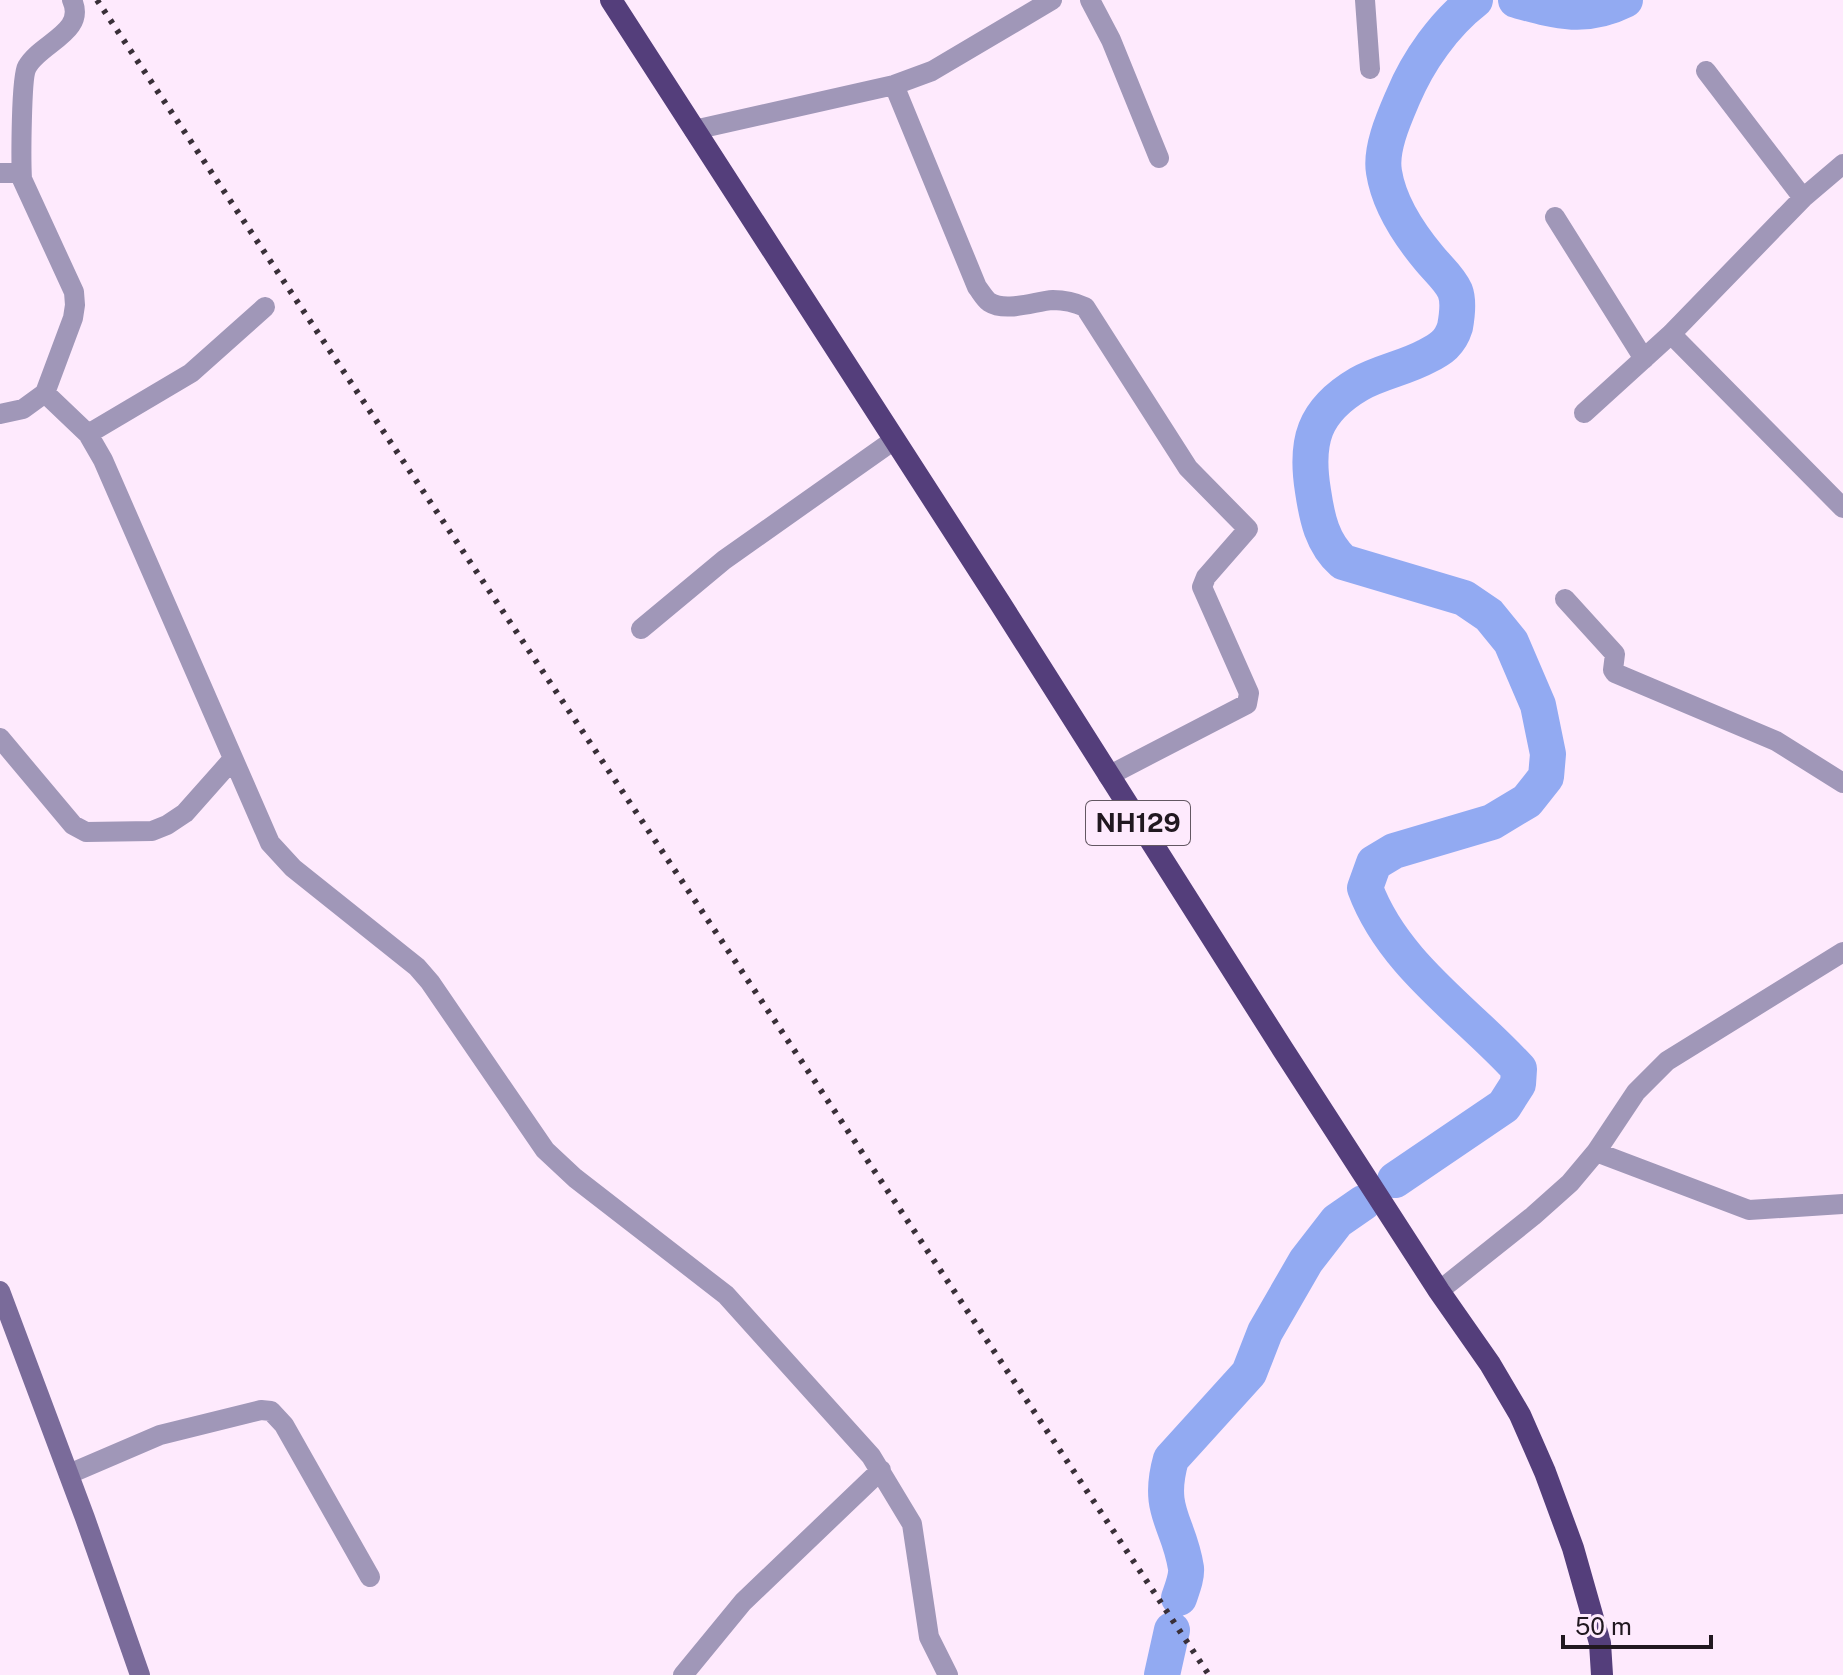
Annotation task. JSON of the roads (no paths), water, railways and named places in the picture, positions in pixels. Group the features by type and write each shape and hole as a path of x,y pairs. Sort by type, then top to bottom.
{"highway":[{"name":"NH129","path":"611,0 1439,1291 1490,1364 1520,1415 1573,1548 1596,1630 1602,1675"}],"main road":[{"path":"0,1291 140,1675"}],"street":[{"path":"0,414 23,409 45,393 73,318 74,292 21,173 22,83 26,69 34,56 71,27 76,17 72,0"},
{"path":"694,130 894,85 932,71 1052,0"},
{"path":"1090,0 1111,40 1159,158"},
{"path":"1365,0 1370,69"},
{"path":"1706,71 1803,198"},
{"path":"894,85 977,287 984,296 1002,306 1054,300 1071,301 1085,307 1188,468 1248,529 1206,577 1202,587 1249,693 1247,704 1108,776"},
{"path":"1584,413 1671,334 1803,198 1843,164"},
{"path":"0,173 21,173"},
{"path":"1555,217 1644,359"},
{"path":"88,434 191,373 265,307"},
{"path":"1671,334 1843,508"},
{"path":"45,393 88,434 103,460 270,843 281,857 417,967 441,997 545,1150 575,1178 726,1295 881,1470 912,1524 929,1637 948,1675"},
{"path":"641,629 724,560 894,440"},
{"path":"1565,599 1615,654 1615,673 1776,741 1843,783"},
{"path":"0,738 73,825 86,832 152,831 175,822 232,760"},
{"path":"1439,1291 1570,1183 1596,1152 1636,1092 1667,1061 1843,952"},
{"path":"1596,1152 1749,1210 1843,1204"},
{"path":"69,1474 173,1431 261,1410 271,1411 284,1425 370,1577"},
{"path":"683,1675 743,1602 881,1470"}],"waterway":[{"path":"1395,1180 1504,1106 1518,1084 1519,1069 1412,963 1377,915 1365,888 1374,863 1394,851 1492,822 1527,801 1546,777 1548,754 1538,705 1511,642 1489,615 1464,598 1343,562 1330,547 1319,520 1310,457 1322,417 1343,394 1375,376 1437,351 1453,333 1457,304 1455,291 1401,218 1390,196 1383,163 1392,124 1416,70 1443,32 1475,0"},
{"path":"1516,0 1570,12 1597,10 1625,0"},
{"path":"1179,1598 1186,1568 1167,1505 1167,1477 1171,1459 1249,1373 1265,1332 1306,1261 1337,1221 1363,1203"},
{"path":"1162,1675 1172,1630"}],"railway":[{"path":"97,0 1209,1675"}]}
